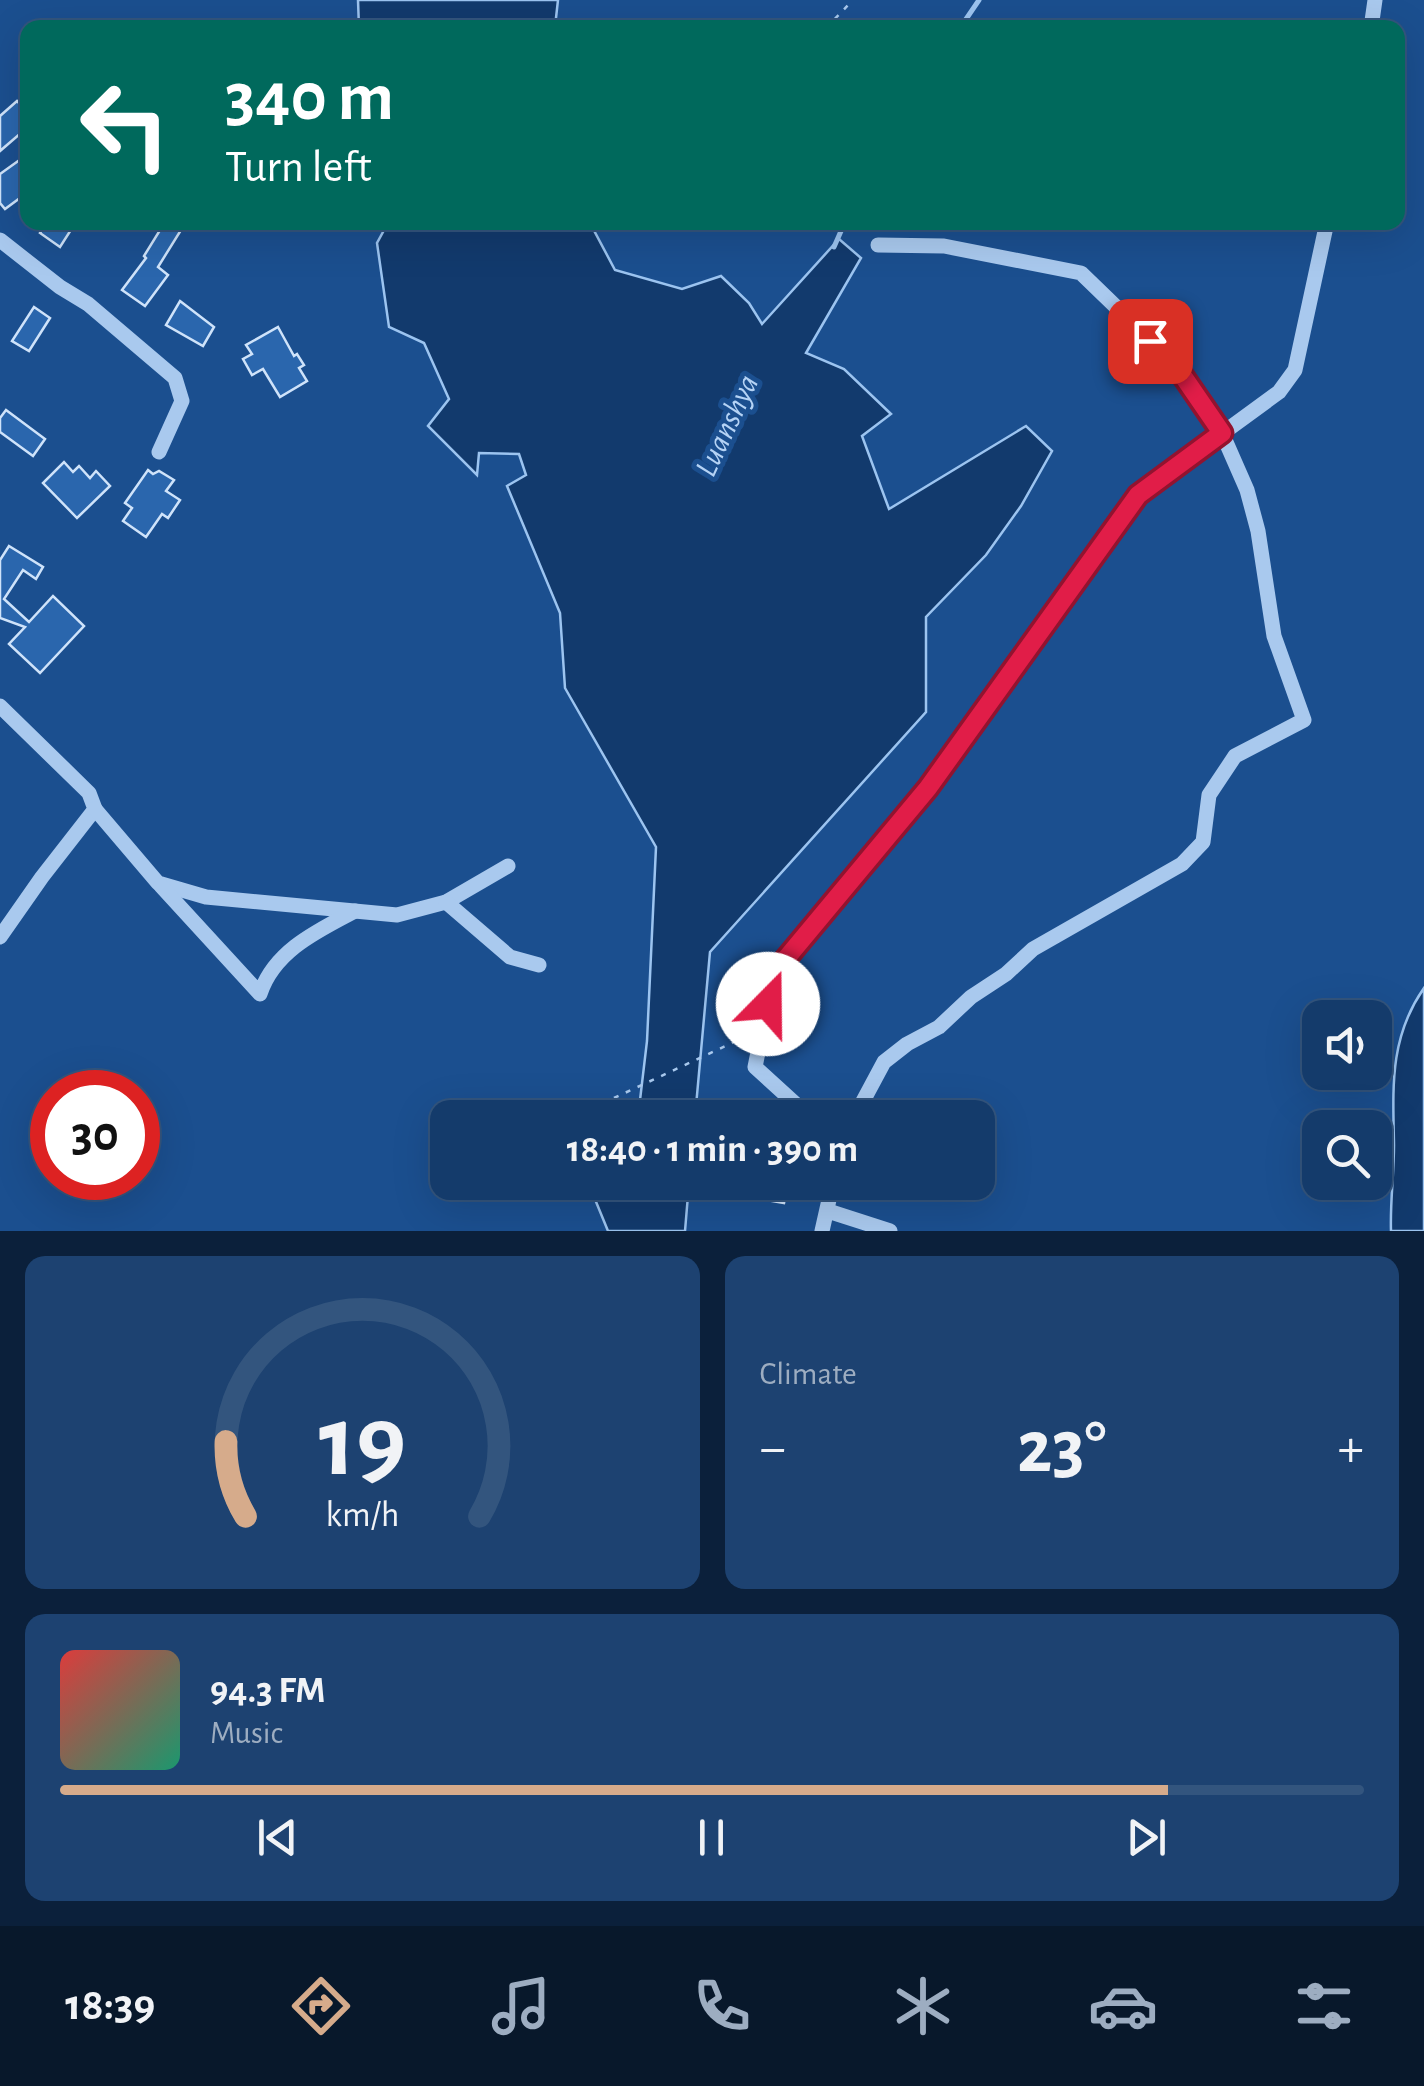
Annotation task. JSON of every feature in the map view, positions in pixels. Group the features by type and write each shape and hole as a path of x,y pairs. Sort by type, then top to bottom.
{"street":[{"path":"791,1100 755,1067 774,973 928,788 1138,495 1279,392 1294,370 1325,230"},
{"path":"0,240 88,304 175,378 182,401 159,452"},
{"path":"864,1100 884,1062 939,1027 1033,949 1182,864 1203,842 1208,795 1235,756 1304,720 1274,636 1258,531 1247,490 1222,433 1174,363 1081,274 944,246 878,245"},
{"path":"0,706 89,793 95,809 260,994 266,974 284,956 307,936 356,910"},
{"path":"0,937 95,809"},
{"path":"158,883 206,897 397,915 446,902 508,866"},
{"path":"446,902 510,956 539,965"},
{"path":"822,1231 830,1200"},
{"path":"828,1211 890,1231"}],"path":[{"path":"833,20 852,0"},
{"path":"614,1098 779,1021"}],"water":[{"path":"358,0 558,0 556,20 359,20"},
{"path":"384,230 594,230 615,270 682,289 721,276 749,303 762,324 839,239 861,258 806,353 844,369 891,414 862,436 889,509 1026,426 1052,451 1021,506 986,555 926,617 926,712 710,952 697,1100 640,1100 647,1041 656,847 565,688 560,613 507,486 526,475 519,454 479,453 477,475 428,426 449,399 424,343 389,327 377,243"},
{"path":"1424,988 1424,1231 1391,1231 1394,1083 1399,1045"},
{"path":"595,1200 688,1200 685,1231 608,1231"}],"building":[{"path":"17,101 20,104 20,134 0,151 0,116"},
{"path":"20,160 20,198 5,209 0,203 0,174"},
{"path":"42,230 71,230 60,247 40,233"},
{"path":"160,230 181,230 158,267 168,275 145,306 122,290"},
{"path":"180,301 214,327 203,346 166,325"},
{"path":"34,307 50,318 29,351 12,341"},
{"path":"278,327 294,356 297,354 304,365 299,368 307,381 280,397 263,369 252,375 243,359 252,354 246,345"},
{"path":"6,410 45,439 33,456 0,432 0,418"},
{"path":"64,462 73,472 79,466 90,478 96,471 110,486 77,518 43,483"},
{"path":"148,470 153,474 159,471 174,480 166,491 180,500 168,518 162,514 146,537 123,521 132,508 125,503"},
{"path":"9,546 43,567 36,579 23,570 4,599 29,622 53,596 84,626 40,673 9,644 25,627 0,618 0,560"}],"waterway":[{"name":"Luanshya","path":"965,20 979,0"},
{"name":"Luanshya","path":"834,247 841,230"}],"route":[{"path":"768,1004 774,973 928,788 1138,495 1222,433 1174,363 1150,341"}]}
